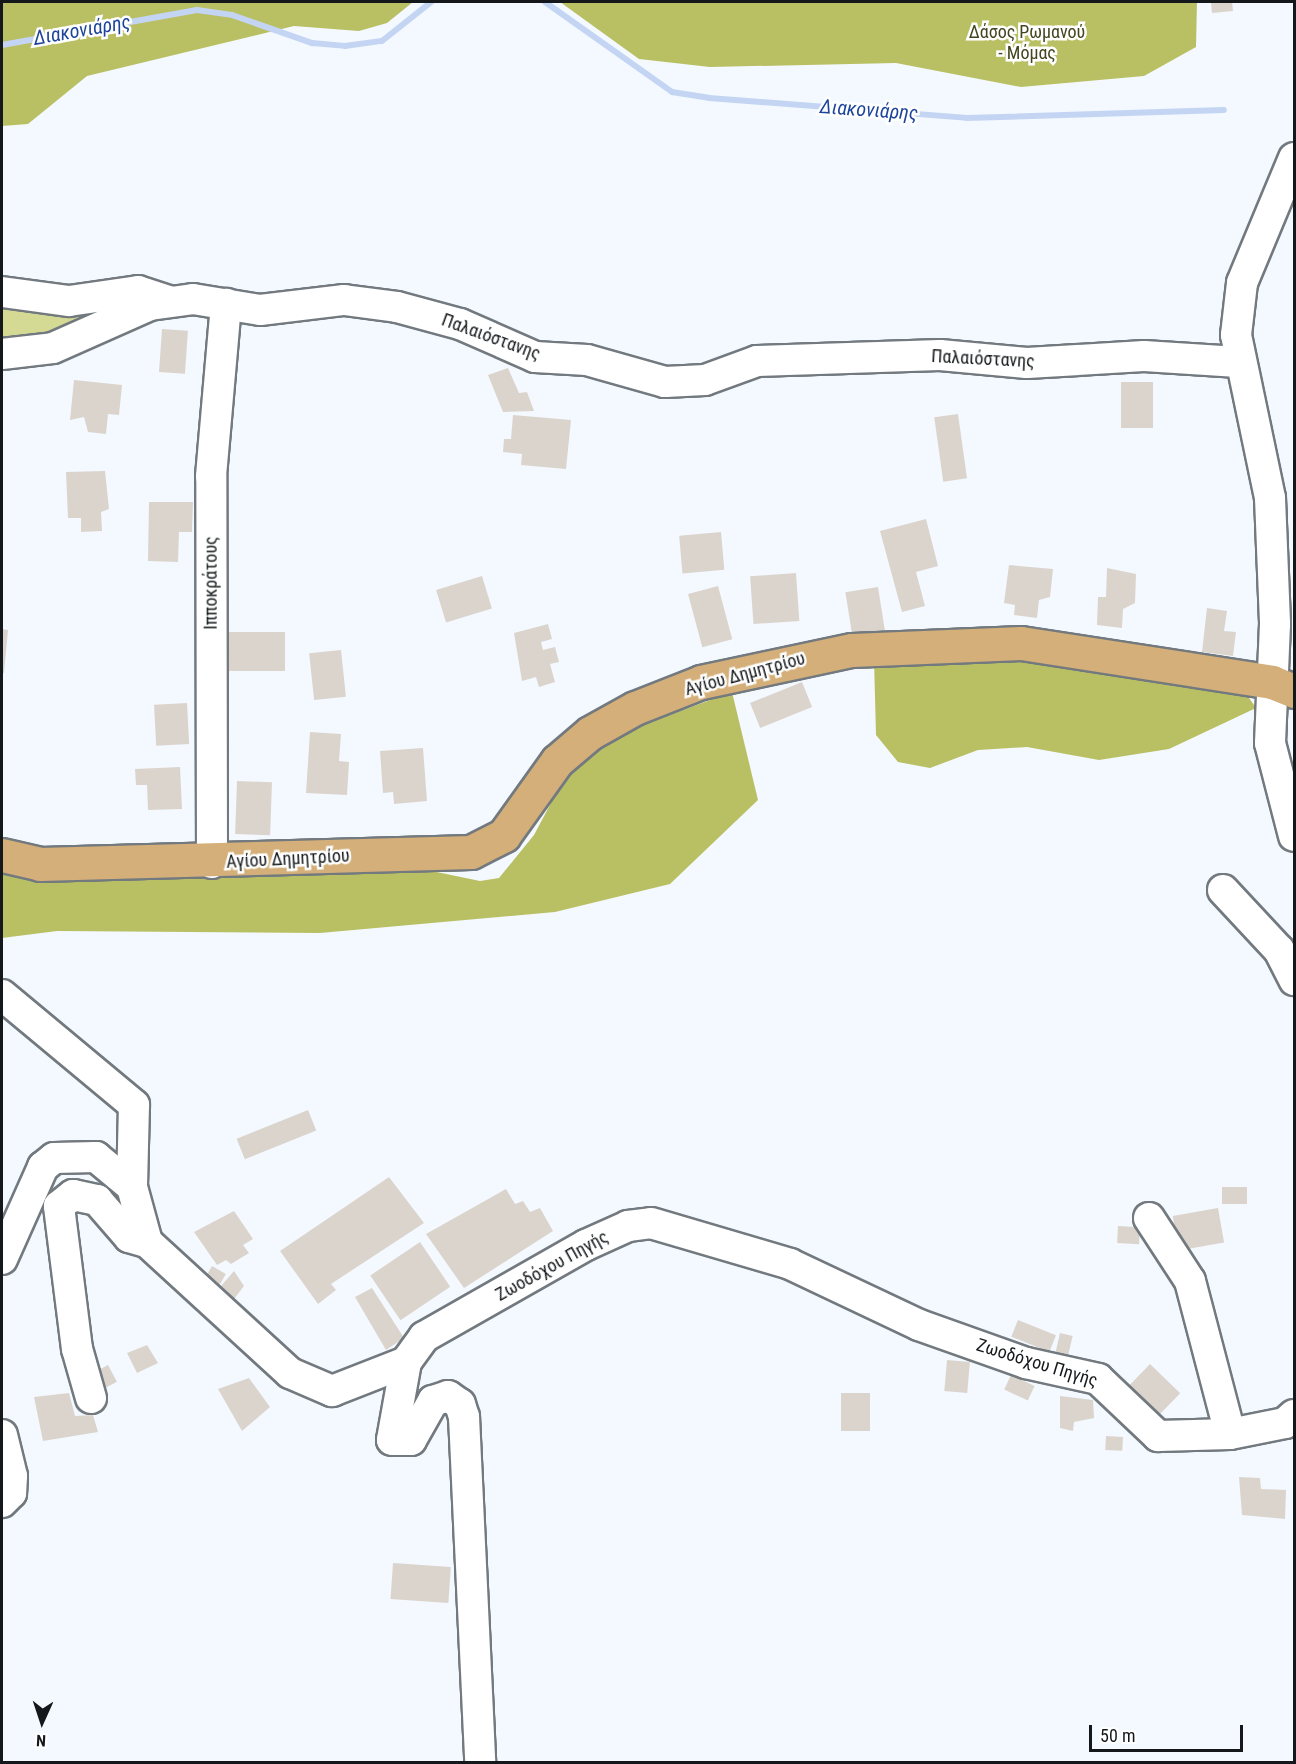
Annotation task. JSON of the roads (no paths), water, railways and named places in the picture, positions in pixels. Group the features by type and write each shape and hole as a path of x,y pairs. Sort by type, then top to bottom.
{"main road":[{"name":"Αγίου Δημητρίου","path":"2,855 40,864 212,862 488,847 504,835 557,761 590,733 701,682 811,656 944,643 1021,643 1283,687"}],"street":[{"path":"1294,158 1242,283 1238,362 1270,498 1283,687 1270,743 1294,836"},
{"path":"2,292 69,301 138,291 169,301"},
{"name":"Παλαιόστανης","path":"2,354 53,348 169,301 285,310 344,300 397,307 460,324 535,357 586,360 665,382 705,380 757,361 940,355 1027,363 1144,356 1238,362"},
{"name":"Ιπποκράτους","path":"212,862 211,476 226,304"},
{"path":"1222,890 1279,950 1294,980"},
{"path":"2,995 134,1105 132,1187 147,1242"},
{"path":"2,1259 43,1167 54,1158 96,1157 132,1187"},
{"path":"91,1398 77,1350 59,1206 73,1195 97,1200 129,1237 147,1242 290,1373 332,1391 406,1362"},
{"path":"1149,1218 1190,1281 1230,1434"},
{"name":"Ζωοδόχου Πηγής","path":"406,1362 424,1337 586,1245 628,1226 651,1223 790,1264 919,1325 1026,1363 1098,1379 1158,1436 1230,1434 1285,1423 1294,1415"},
{"path":"406,1362 392,1440 411,1440 433,1401 448,1396 460,1404 464,1416 480,1762"},
{"path":"2,1435 12,1476 11,1493 2,1502"}],"waterway":[{"name":"Διακονιάρης","path":"2,45 197,10 232,15 312,43 345,46 382,41 431,2"},
{"name":"Διακονιάρης","path":"545,2 672,92 709,98 967,118 1224,110"}],"park label":[{"name":"Δάσος Ρωμανού - Μόμας","path":"1027,43"}]}
